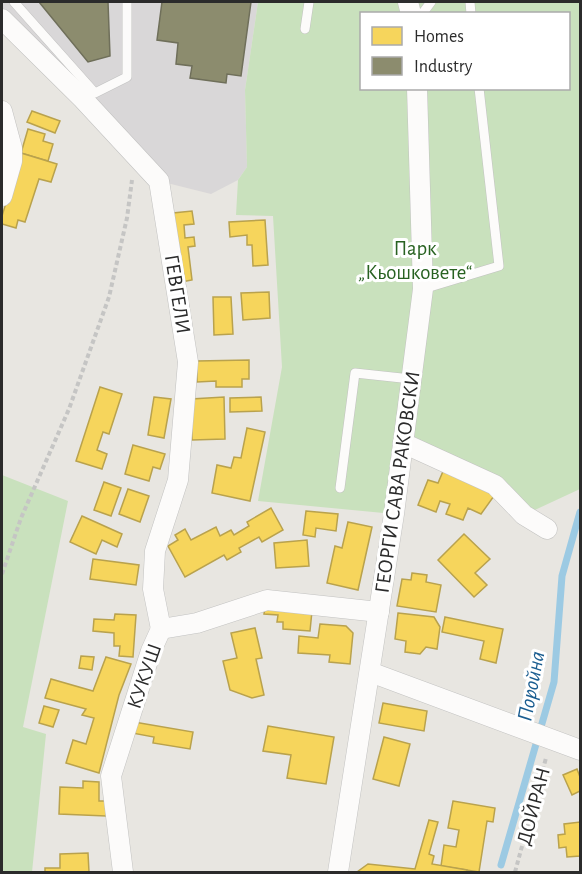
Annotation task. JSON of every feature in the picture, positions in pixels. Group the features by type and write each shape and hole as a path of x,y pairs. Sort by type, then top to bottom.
{"street":[{"name":"ГЕВГЕЛИ","path":"2,19 83,99 159,181 188,362 178,480 155,551 153,589 161,629"},
{"name":"ГЕОРГИ САВА РАКОВСКИ","path":"338,873 380,612 423,289 417,90"},
{"path":"2,111 12,148 12,160 2,195"},
{"path":"403,443 495,485 524,516 547,529"},
{"name":"КУКУШ","path":"123,873 111,776 151,651 161,629 197,623 267,600 380,612"},
{"path":"370,672 580,750"}],"lane":[{"path":"14,2 95,93 127,77 127,2"},
{"path":"305,29 309,2"},
{"path":"423,289 499,266 479,90"},
{"path":"340,488 355,373 411,379"}],"path":[{"path":"2,574 21,518 69,409 109,297 128,218 135,155"},
{"name":"ДОЙРАН","path":"515,872 551,740"}],"shaded area":[{"path":"2,2 258,2 245,90 247,167 238,180 211,194 159,181 2,19"}],"green space":[{"name":"Парк „Кьошковете“","path":"258,2 580,2 580,489 524,515 404,443 394,514 258,501 282,367 273,216 236,215 238,180 247,167 245,90"},
{"path":"2,475 68,501 23,727 46,734 32,872 2,872"}],"building: Homes":[{"path":"32,111 60,121 55,133 27,122"},
{"path":"28,129 45,134 43,141 53,144 48,161 21,153"},
{"path":"21,153 57,164 51,182 39,179 25,222 18,220 16,228 2,224 2,216"},
{"path":"192,211 194,224 184,225 185,238 194,237 195,246 188,247 192,280 181,282 173,213"},
{"path":"265,220 268,265 253,266 252,245 247,245 247,235 230,237 229,222"},
{"path":"269,292 270,318 243,320 241,293"},
{"path":"213,297 231,297 233,334 214,335"},
{"path":"249,360 249,379 242,379 242,387 216,387 216,381 197,382 197,361"},
{"path":"100,387 122,394 109,434 103,432 97,450 107,454 102,469 76,461"},
{"path":"154,397 171,399 164,438 148,435"},
{"path":"224,397 225,439 192,440 191,399"},
{"path":"261,397 262,411 230,412 230,398"},
{"path":"247,428 265,432 250,501 212,493 217,465 231,468 234,457 241,458"},
{"path":"133,445 165,454 160,469 153,467 149,481 125,474"},
{"path":"444,469 473,481 494,496 481,514 468,508 463,520 446,514 450,504 440,501 436,512 418,505 428,480 438,483"},
{"path":"104,482 121,488 111,516 94,510"},
{"path":"128,489 149,496 140,522 119,514"},
{"path":"271,508 283,530 262,542 259,537 239,548 241,552 227,560 224,555 185,577 168,546 178,540 175,535 185,529 191,540 216,527 220,536 231,530 234,535 249,526 247,522"},
{"path":"306,511 338,514 336,531 316,528 315,537 303,535"},
{"path":"82,516 122,534 117,547 102,540 96,554 70,542"},
{"path":"348,522 372,527 358,590 327,583 335,546 342,548"},
{"path":"464,534 490,559 475,573 487,585 474,597 438,560"},
{"path":"307,540 309,566 276,568 274,543"},
{"path":"93,559 139,565 136,585 90,579"},
{"path":"412,573 427,575 426,582 441,585 436,612 397,606 402,579 411,580"},
{"path":"265,607 312,611 310,631 283,629 283,622 277,622 278,615 264,614"},
{"path":"398,613 434,617 440,627 437,649 426,647 420,654 405,652 406,641 395,639"},
{"path":"115,614 136,615 133,657 119,656 120,646 114,646 114,633 93,631 94,619 114,620"},
{"path":"445,617 503,629 496,663 480,659 484,641 442,632"},
{"path":"320,624 346,626 353,633 350,664 329,662 330,655 298,653 299,636 318,638"},
{"path":"255,628 262,658 256,659 264,695 252,698 230,690 223,661 237,658 231,633"},
{"path":"81,656 94,657 92,670 79,668"},
{"path":"106,657 131,664 119,695 99,773 66,763 73,740 86,744 94,718 82,715 86,709 45,698 51,679 93,691"},
{"path":"383,703 427,711 424,731 379,723"},
{"path":"44,706 59,710 53,727 39,723"},
{"path":"134,722 193,732 190,749 153,743 154,737 132,733"},
{"path":"268,726 334,737 326,784 287,778 291,755 263,751"},
{"path":"384,737 410,744 399,786 373,779"},
{"path":"577,769 580,777 580,791 572,795 563,775"},
{"path":"83,781 99,782 99,801 106,801 106,816 59,814 60,787 83,788"},
{"path":"453,801 495,808 493,822 487,821 479,872 441,866 444,845 456,847 459,830 448,828"},
{"path":"429,820 438,822 429,854 434,856 432,864 467,870 467,872 357,872 368,864 415,869"},
{"path":"580,822 580,856 567,857 566,847 559,848 558,835 565,834 564,824"},
{"path":"88,853 89,872 45,872 45,868 60,868 60,854"}],"building: Industry":[{"path":"39,2 108,2 110,56 88,62"},
{"path":"162,2 251,2 241,76 227,74 226,83 190,78 192,66 176,64 178,43 157,40"}],"waterway":[{"name":"Поройна","path":"501,865 554,682 562,576 580,512"}]}
